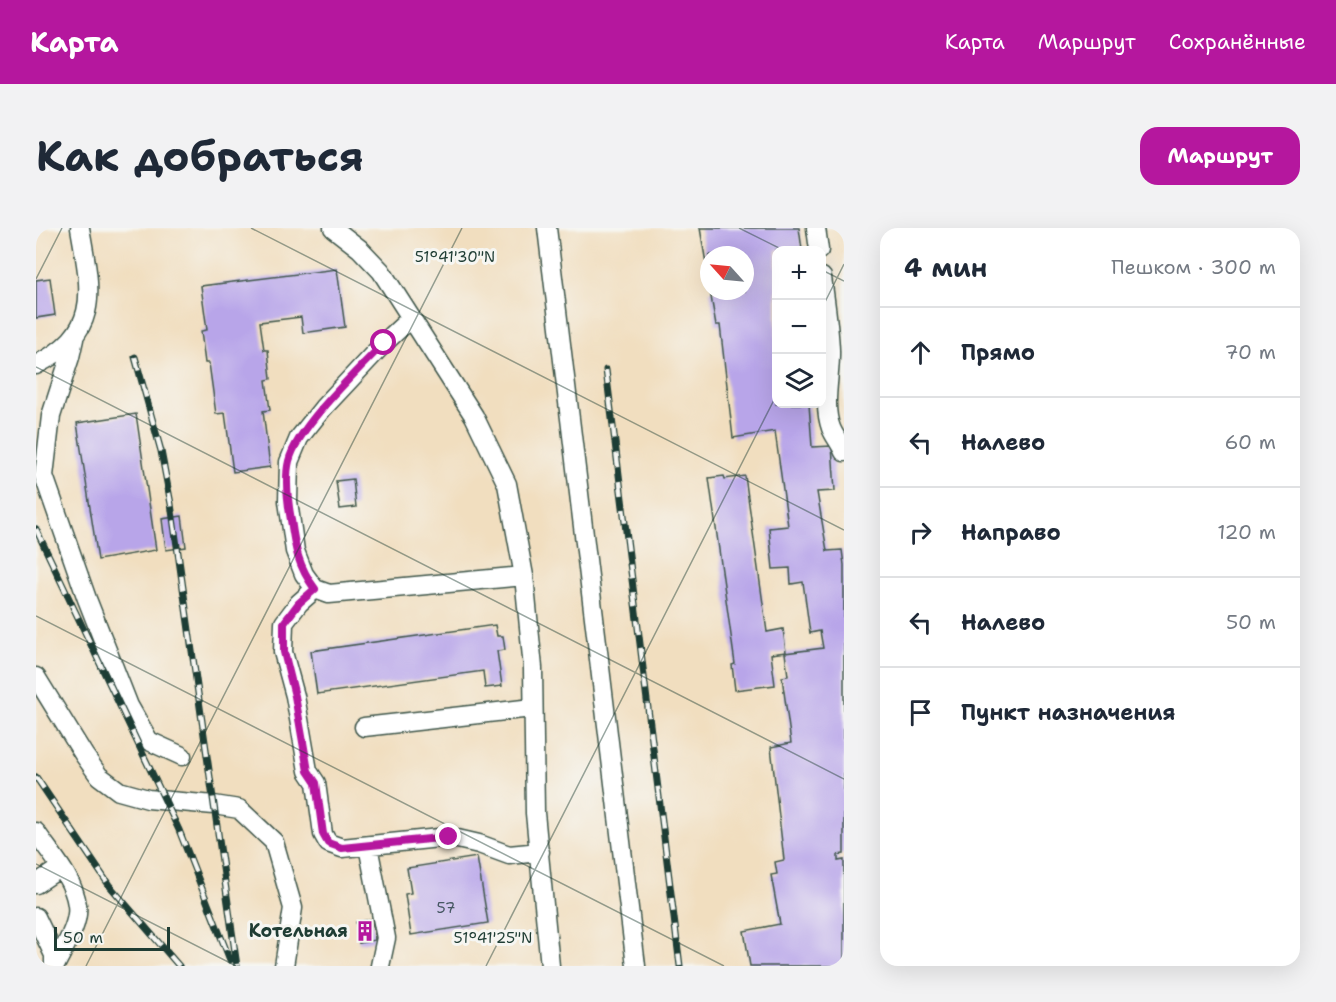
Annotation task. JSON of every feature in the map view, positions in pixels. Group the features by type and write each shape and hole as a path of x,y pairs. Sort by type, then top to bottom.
{"lane":[{"path":"80,228 86,261 88,302 85,319 74,339 51,416 44,476 87,599 129,706 149,741 182,756"},
{"path":"333,228 360,249 381,271 474,416 507,484 524,576 532,668 535,813 550,966"},
{"path":"547,228 636,966"},
{"path":"816,228 818,246"},
{"path":"826,285 836,305 830,351 828,411 831,429 840,441 844,452"},
{"path":"411,318 384,343 298,438 289,462 288,501 295,551 304,573 315,589 329,594 524,576"},
{"path":"36,365 54,356 74,339"},
{"path":"315,589 299,603 284,623 284,652 295,696 308,771 316,783 323,834 328,843 342,848 449,837 479,844 509,855 540,852"},
{"path":"36,677 99,776 119,790 148,799 239,809 274,842 293,908 284,966"},
{"path":"364,727 532,708"},
{"path":"36,832 71,886 78,906 74,925 55,966"},
{"path":"368,846 386,939 380,966"},
{"path":"36,884 60,868"},
{"path":"36,917 54,955 55,966"}],"building":[{"path":"700,228 799,228 801,246 772,246 772,408 809,408 812,447 832,446 835,491 817,492 827,551 842,550 844,565 844,854 838,855 838,861 844,860 844,966 750,966 744,931 780,924 771,875 777,874 775,862 784,860 771,747 791,743 782,677 788,676 785,653 823,648 820,631 810,633 803,582 791,584 790,568 773,569 769,528 788,526 775,431 733,438 720,325 716,325 712,300 754,300 754,246 703,246"},
{"path":"337,269 345,327 303,333 301,317 260,322 264,350 268,350 271,379 266,380 270,410 263,411 270,467 233,472 225,413 216,414 209,363 205,363 201,331 207,330 201,286"},
{"path":"50,278 55,315 36,318 36,280"},
{"path":"136,414 156,550 98,560 77,423"},
{"path":"724,476 725,479 745,476 767,632 783,629 786,652 771,654 775,685 735,690 732,665 735,664 709,478"},
{"path":"353,479 356,507 340,509 336,481"},
{"path":"182,516 186,547 166,550 162,519"},
{"path":"495,625 497,636 503,636 505,650 497,651 502,686 485,688 483,671 317,694 311,651"},
{"path":"477,857 488,923 411,935 405,894 411,893 407,868"},
{"name":"Котельная","path":"372,919 375,940 359,943 356,922"}],"railway":[{"path":"135,357 161,451 171,504 237,966"},
{"path":"606,370 680,966"},
{"path":"36,529 179,830 230,960"},
{"path":"36,777 109,885 179,966"}],"place":[{"name":"Котельная","path":"365,931"}],"route":[{"path":"384,343 298,438 289,462 288,501 295,551 304,573 315,589 299,603 284,623 284,652 295,696 308,771 316,783 323,834 328,843 342,848 449,837"}]}
